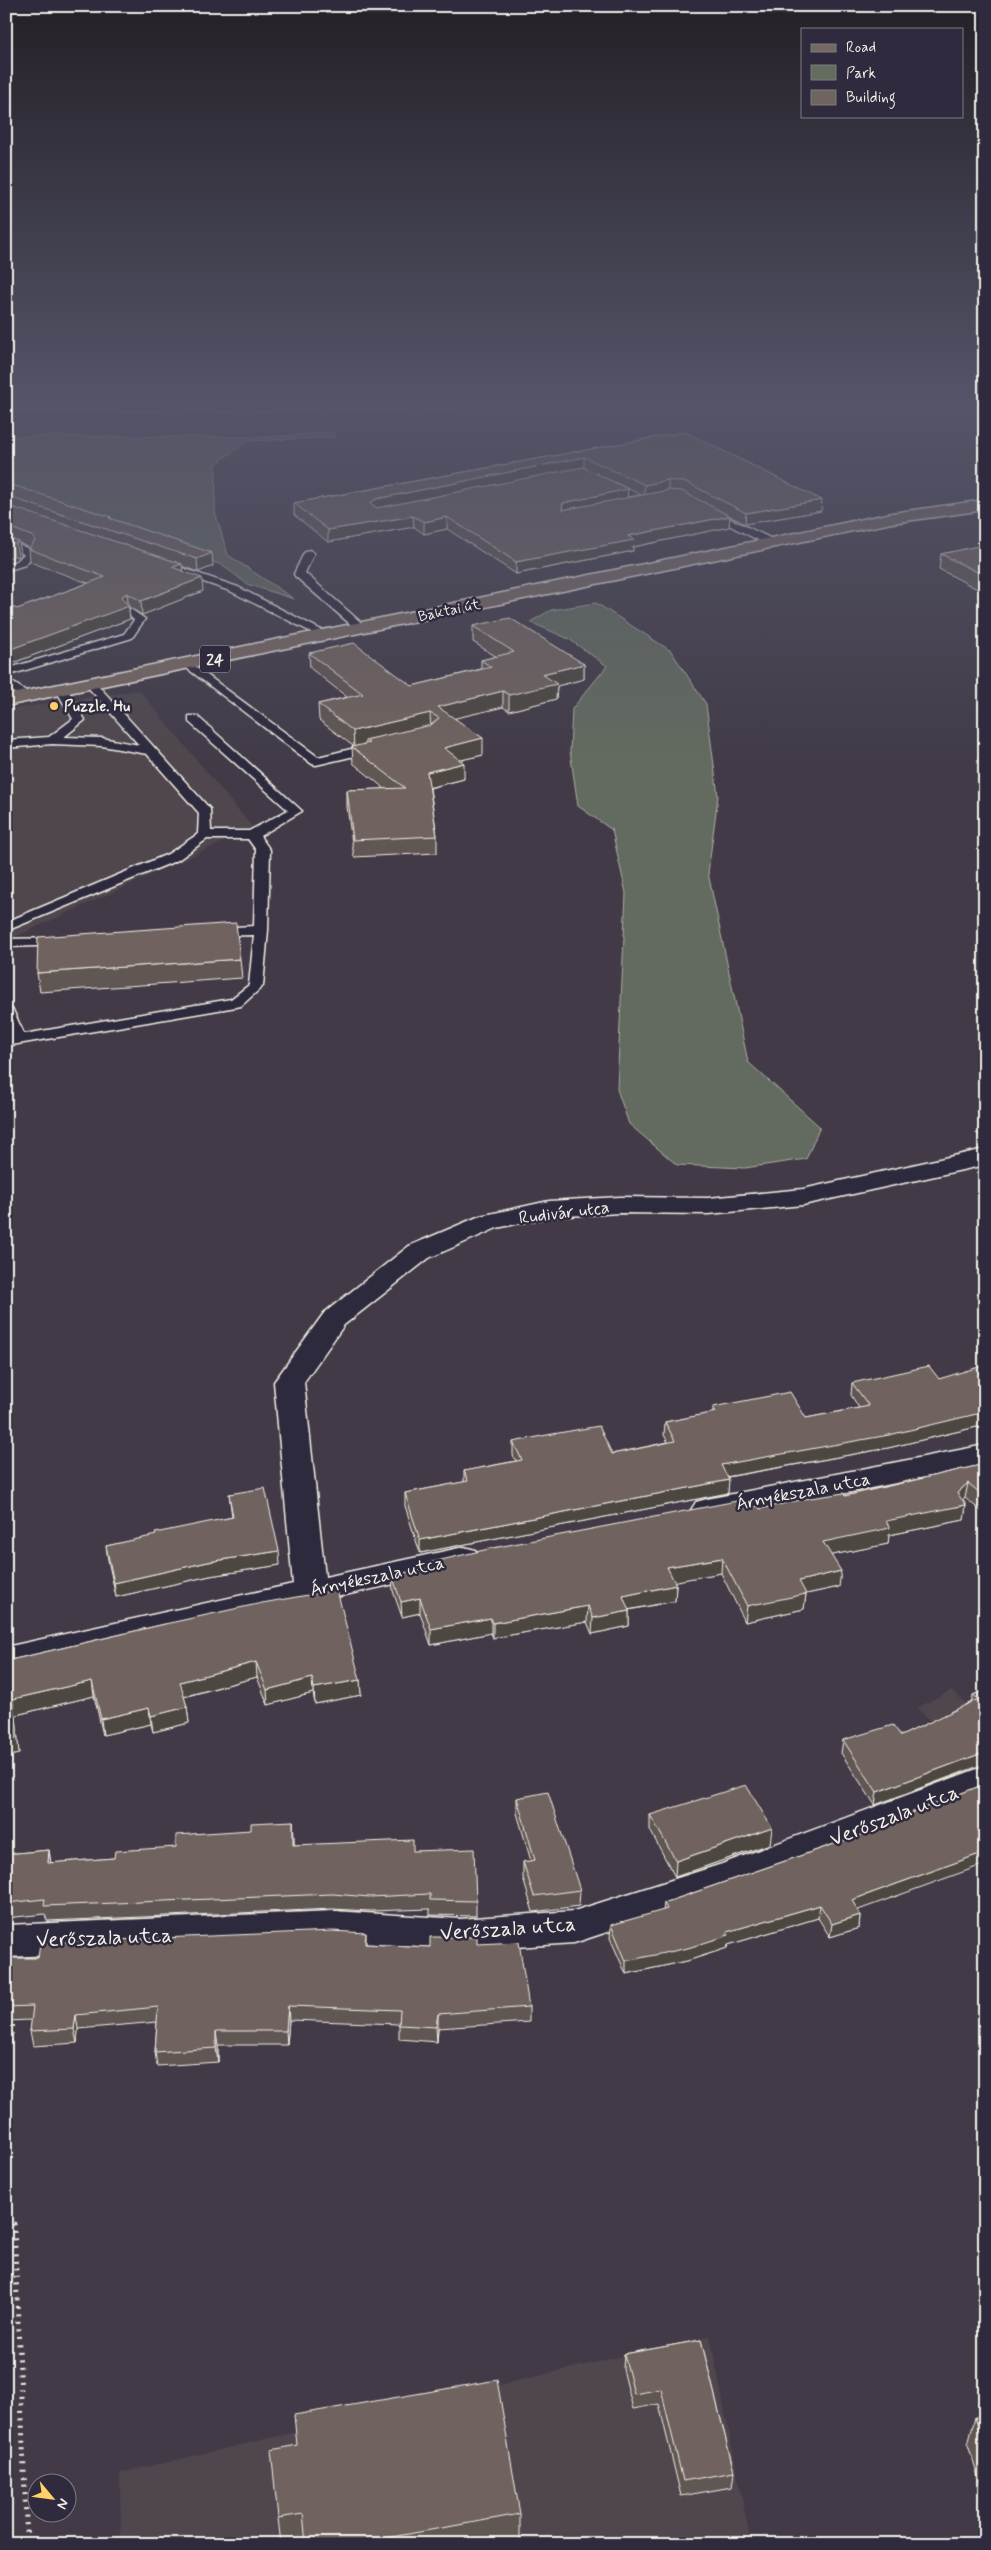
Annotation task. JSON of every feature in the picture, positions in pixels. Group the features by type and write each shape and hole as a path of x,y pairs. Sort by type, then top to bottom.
{"main road":[{"name":"Baktai út","path":"6,701 862,524"}],"street":[{"name":"Rudivár utca","path":"310,1590 289,1382 334,1319 419,1252 489,1222 549,1210 620,1205 708,1206 803,1197 985,1157"},
{"name":"Árnyékszala utca","path":"679,1515 985,1456"},
{"name":"Árnyékszala utca","path":"6,1659 310,1590 493,1551"},
{"name":"Verőszala utca","path":"6,1941 333,1927 460,1935 574,1927 738,1873 854,1831 985,1780"}],"lane":[{"path":"735,524 770,542"},
{"path":"6,543 30,553 20,563 6,568"},
{"path":"309,553 299,574 361,628"},
{"path":"150,560 234,589 325,635"},
{"path":"6,674 128,636 140,619 130,611"},
{"path":"188,664 316,761 392,744"},
{"path":"6,681 28,697"},
{"path":"91,684 205,812 204,835"},
{"path":"52,740 79,720 62,690"},
{"path":"6,928 173,857 204,835 252,835 296,811 193,719"},
{"path":"6,744 52,740 102,742 149,751"},
{"path":"6,1010 13,1040 236,1003 256,986 261,930 263,850 252,835"},
{"path":"203,933 261,930"},
{"path":"6,943 78,941"}],"path":[{"path":"6,2046 9,2046 15,2007"},
{"path":"6,2223 14,2224 27,2544"}],"shaded area":[{"path":"139,690 253,828 6,941 6,710"},
{"path":"952,1690 979,1716 945,1734 917,1708"},
{"path":"710,2336 751,2544 121,2544 120,2473"}],"green space":[{"path":"102,524 219,524 228,555 294,599 247,584 222,565"},
{"path":"596,603 671,651 706,704 718,796 708,873 748,1062 820,1127 806,1159 745,1168 677,1165 629,1124 617,1089 626,893 612,830 578,806 570,751 572,709 607,666 569,639 530,622 551,610"}],"building":[{"path":"6,524 63,524 182,564 172,567 202,578 141,601 127,593 121,597 129,606 6,650 6,605 17,609 105,577 29,549 35,541 34,537 6,526"},
{"path":"91,524 127,524 212,553 197,559"},
{"path":"320,524 364,524 328,530"},
{"path":"458,524 689,524 628,536 634,540 516,562"},
{"path":"6,537 19,542 6,545"},
{"path":"985,546 985,576 941,554"},
{"path":"510,618 584,664 542,674 557,684 509,695 503,691 438,707 483,738 444,748 464,763 427,772 437,836 353,840 347,790 405,788 352,747 369,743 365,740 431,725 439,718 430,713 353,731 318,704 363,694 309,653 354,643 412,686 491,667 481,660 514,652 473,626"},
{"path":"236,923 240,959 37,973 38,937"},
{"path":"929,1366 939,1379 982,1366 985,1369 985,1412 889,1435 721,1465 729,1480 420,1540 405,1493 468,1481 464,1471 522,1460 513,1442 547,1435 599,1426 612,1454 675,1441 665,1422 716,1412 713,1407 790,1392 806,1418 869,1406 852,1383"},
{"path":"985,1464 985,1497 968,1483 957,1493 966,1505 886,1521 890,1528 823,1542 841,1571 799,1581 806,1594 747,1606 722,1558 667,1567 676,1585 623,1596 629,1611 593,1618 588,1606 493,1623 491,1618 431,1629 420,1598 401,1602 392,1575 430,1568 428,1563 493,1548 742,1500 747,1509 758,1506 760,1509 804,1499 844,1493 845,1496"},
{"path":"265,1488 279,1551 208,1562 114,1583 106,1546 156,1535 155,1533 233,1517 229,1494"},
{"path":"337,1590 360,1680 314,1688 312,1678 267,1690 256,1662 180,1682 187,1707 151,1716 149,1708 101,1719 92,1681 13,1699 16,1738 6,1740 6,1661 262,1603"},
{"path":"985,1690 985,1752 877,1792 843,1740 893,1725 901,1736 978,1699 973,1695"},
{"path":"985,1784 985,1831 978,1835 985,1844 985,1852 852,1900 860,1915 832,1924 820,1905 727,1932 729,1935 688,1948 626,1961 611,1925 667,1909 664,1903 898,1822 895,1819"},
{"path":"746,1785 772,1828 676,1861 650,1815"},
{"path":"548,1792 580,1890 534,1896 523,1862 535,1860 517,1798"},
{"path":"293,1821 293,1845 413,1840 413,1851 474,1849 476,1901 430,1900 430,1894 370,1897 332,1894 44,1906 45,1899 6,1903 6,1854 49,1850 48,1863 114,1858 115,1851 176,1847 176,1835 251,1830 251,1823"},
{"path":"332,1931 366,1933 365,1944 430,1947 430,1937 477,1937 477,1944 519,1942 529,2007 438,2014 436,2027 399,2025 400,2010 288,2006 286,2031 216,2031 216,2048 155,2052 158,2007 76,2015 74,2029 30,2031 33,2006 6,2007 6,1958 38,1958 40,1943"},
{"path":"701,2340 734,2472 683,2481 661,2389 634,2394 624,2354"},
{"path":"497,2380 520,2514 386,2538 387,2544 306,2544 303,2514 278,2518 271,2450 297,2445 294,2415"},
{"path":"985,2416 985,2448 975,2417"}],"place":[{"name":"Puzzle. Hu","path":"54,706"}]}
